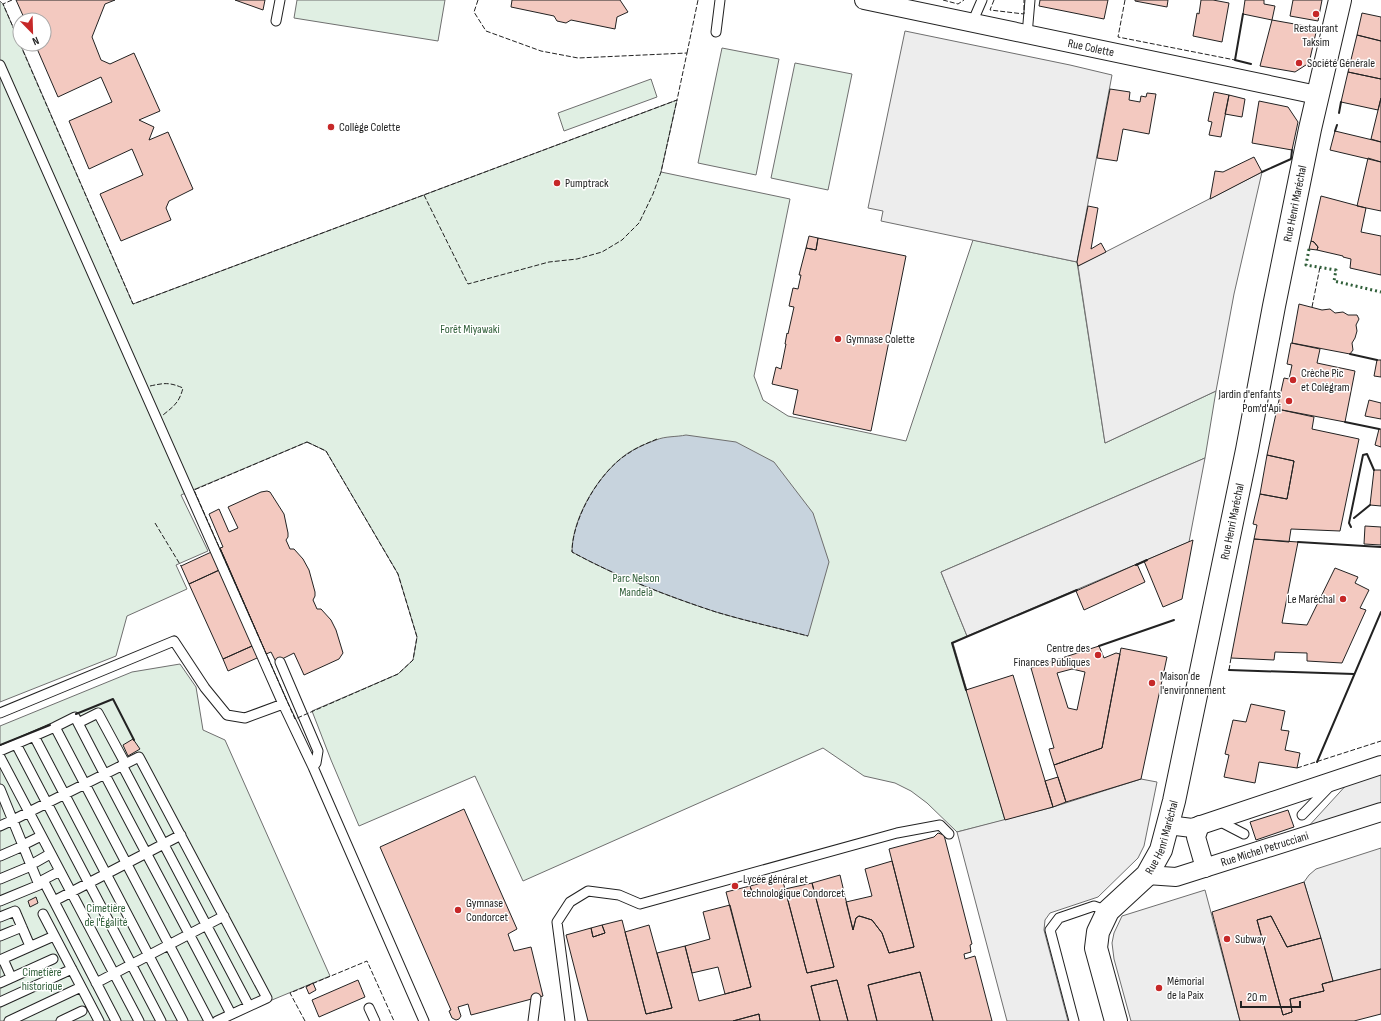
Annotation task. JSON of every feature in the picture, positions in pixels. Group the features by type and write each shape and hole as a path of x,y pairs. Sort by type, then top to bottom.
{"street":[{"name":"Rue Colette","path":"864,0 1317,95"},
{"name":"Rue Henri Maréchal","path":"1116,1021 1096,948 1098,932 1108,911 1147,875 1161,850 1168,825 1246,456 1274,306 1317,95 1340,0"},
{"path":"1168,825 1192,828 1381,765"},
{"name":"Rue Michel Petrucciani","path":"1147,875 1176,877 1381,812"},
{"path":"1200,825 1196,837 1205,868"}],"lane":[{"path":"276,21 280,0"},
{"path":"716,32 720,0"},
{"path":"972,23 982,0"},
{"path":"1027,35 1030,0"},
{"path":"0,65 283,704 313,767 424,1021"},
{"path":"0,713 174,641 205,688 227,715 245,718 283,704"},
{"path":"280,662 318,751 316,763 313,767"},
{"path":"78,723 98,713 164,844 249,1006"},
{"path":"0,751 75,717 145,854 190,934 231,1014"},
{"path":"55,727 209,1021"},
{"path":"34,736 150,955 183,1021"},
{"path":"16,744 161,1021"},
{"path":"0,757 139,1021"},
{"path":"0,826 139,757 267,998 216,1021"},
{"path":"1302,815 1335,781"},
{"path":"0,901 39,885 34,864 1,794"},
{"path":"1217,820 1244,834"},
{"path":"570,1021 557,922 570,902 588,892 619,895 640,904 897,833 940,825 949,834"},
{"path":"54,901 181,835"},
{"path":"0,856 41,836"},
{"path":"0,879 34,864 50,854"},
{"path":"60,871 43,880 116,1021"},
{"path":"1074,1021 1050,930 1059,918 1094,906 1108,911"},
{"path":"0,918 15,911 30,946"},
{"path":"43,914 99,1021"},
{"path":"96,983 224,916"},
{"path":"0,936 22,927"},
{"path":"11,977 1,959 54,936"},
{"path":"0,982 53,959"},
{"path":"0,1002 72,969"},
{"path":"9,1021 81,987"},
{"path":"533,1021 536,998"},
{"path":"369,1008 375,1021"},
{"path":"61,1021 82,1011"}],"green space":[{"path":"297,0 445,0 438,41 294,18"},
{"name":"Parc Nelson Mandela","path":"0,1 3,4 12,25 12,52 24,52 133,304 677,100 661,172 790,199 754,376 763,400 788,416 906,441 973,240 1077,262 1105,443 1216,391 1205,458 941,572 967,636 953,643 1005,820 957,832 927,803 911,791 895,783 864,776 823,748 523,881 475,776 359,826 312,711 398,674 413,660 417,637 398,574 326,451 307,442 181,495 208,551 176,565 187,589 127,616 116,656 0,702"},
{"path":"722,48 779,59 756,175 698,163"},
{"path":"795,63 852,74 828,190 771,178"},
{"path":"651,79 657,97 564,131 558,113"},
{"name":"Cimetière de l'Égalité","path":"180,664 196,687 203,730 225,740 330,976 226,1021 0,1021 0,726 132,672"}],"shaded area":[{"path":"905,31 1112,75 1077,262 881,221 883,211 868,208"},
{"path":"1262,172 1234,294 1216,391 1105,443 1078,266"},
{"path":"686,435 736,442 774,462 813,513 829,562 808,636 716,612 679,599 625,578 572,552 573,539 582,511 589,497 607,472 628,453 642,446 663,438"},
{"path":"1205,458 1189,542 967,636 941,572"},
{"path":"1381,771 1381,805 1306,829 1350,781"},
{"path":"1141,779 1157,782 1144,846 1138,858 1098,897 1050,913 1045,920 1044,930 1068,1021 1007,1021 957,832 1053,807"},
{"path":"1381,848 1381,969 1333,981 1304,882 1316,869"},
{"path":"1205,890 1240,1021 1131,1021 1114,959 1112,943 1114,933 1122,916"}],"building":[{"path":"16,0 115,0 105,4 92,37 101,60 110,64 134,53 160,111 139,120 154,127 149,140 168,132 193,189 169,201 166,208 171,220 121,241 100,194 143,175 132,149 89,169 69,121 112,102 101,77 58,97 38,52 52,52 52,12 21,12"},
{"path":"235,0 265,0 263,10"},
{"path":"512,0 620,0 628,12 617,17 615,29 571,20 566,23 557,21 554,16 511,7"},
{"path":"1040,0 1108,0 1104,19 1039,6"},
{"path":"1135,0 1168,0 1167,7"},
{"path":"1201,0 1213,0 1229,3 1222,42 1193,36"},
{"path":"1245,0 1264,0 1264,4 1275,6 1272,20 1243,14"},
{"path":"1293,0 1322,0 1318,21 1290,16"},
{"path":"1362,13 1381,17 1381,41 1357,35"},
{"path":"1272,20 1317,28 1309,63 1295,72 1260,66"},
{"path":"1357,35 1381,41 1381,79 1348,72"},
{"path":"1348,72 1381,79 1381,98 1378,110 1341,102"},
{"path":"1110,89 1130,92 1129,100 1140,102 1141,96 1146,97 1147,93 1156,94 1149,134 1123,129 1117,161 1097,158"},
{"path":"1214,92 1229,95 1221,137 1209,135 1212,122 1208,121"},
{"path":"1229,95 1245,99 1242,117 1225,114"},
{"path":"1381,98 1381,142 1371,139"},
{"path":"1259,101 1288,107 1298,122 1292,150 1252,143"},
{"path":"1335,131 1381,142 1381,162 1330,150"},
{"path":"1254,157 1262,172 1210,199 1215,171 1223,172"},
{"path":"1368,158 1381,162 1381,211 1357,206"},
{"path":"1321,196 1366,208 1361,232 1381,236 1381,275 1350,268 1351,259 1317,250 1318,247 1311,241"},
{"path":"1088,206 1098,208 1091,249 1101,243 1106,252 1078,266 1077,262"},
{"path":"809,236 818,238 816,250 806,248"},
{"name":"Gymnase Colette","path":"818,238 906,256 871,431 793,414 798,390 772,384 776,367 781,369 787,333 788,334 794,307 789,306 793,288 798,289 801,275 799,275 806,248 816,250"},
{"path":"1311,241 1318,247 1317,250 1309,249"},
{"path":"1299,304 1322,310 1330,309 1335,313 1343,312 1348,315 1357,315 1359,319 1356,325 1357,331 1352,343 1353,350 1350,354 1292,343"},
{"path":"1291,343 1320,349 1317,363 1355,371 1345,422 1277,409 1284,378 1289,379 1292,365 1287,364"},
{"path":"1377,360 1381,360 1381,377 1374,376"},
{"path":"1369,400 1381,403 1381,419 1365,416"},
{"path":"1277,409 1314,417 1312,429 1359,439 1340,531 1291,529 1289,542 1254,539 1257,525 1253,524 1260,494 1287,499 1294,461 1267,455"},
{"path":"1379,429 1381,429 1381,447 1375,445"},
{"path":"1267,455 1294,461 1287,499 1260,494"},
{"path":"1374,470 1381,470 1381,506 1370,505"},
{"path":"261,492 270,492 284,514 288,533 286,540 290,549 294,549 303,559 309,570 315,592 313,600 317,609 321,609 331,620 336,630 343,653 339,659 304,675 294,653 276,662 271,652 266,654 220,548 223,547 209,514 219,509 229,532 238,528 228,507"},
{"path":"1365,526 1381,527 1381,545 1364,544"},
{"name":"Le Maréchal","path":"1254,539 1298,542 1282,623 1307,625 1335,568 1358,577 1355,583 1369,590 1360,608 1366,610 1342,663 1307,661 1307,653 1275,652 1274,660 1231,658"},
{"path":"1193,540 1182,599 1163,607 1144,561"},
{"path":"220,548 228,566 189,584 181,566"},
{"path":"1137,564 1145,582 1084,610 1076,591"},
{"path":"228,566 261,642 223,659 189,584"},
{"path":"261,642 266,654 228,671 223,659"},
{"path":"1099,646 1104,658 1116,653 1120,654 1102,748 1054,765 1049,749 1054,748 1031,668","holes":["1072,669 1085,672 1077,710 1068,708 1057,673"]},
{"path":"1121,648 1167,657 1141,779 1066,802 1054,765 1102,748"},
{"path":"1013,675 1053,807 1005,820 966,690"},
{"path":"1251,704 1285,711 1281,730 1289,731 1285,750 1300,753 1297,768 1259,762 1255,783 1224,777 1229,755 1225,754 1233,720 1246,722"},
{"path":"133,739 140,749 128,756 123,745"},
{"path":"1058,777 1066,802 1053,807 1045,781"},
{"name":"Gymnase Condorcet","path":"464,809 517,929 508,934 514,951 531,947 543,996 471,1015 468,1004 458,1007 461,1016 456,1020 452,1018 449,1011 451,1010 380,847"},
{"path":"1288,810 1294,827 1256,840 1250,822"},
{"path":"938,833 944,835 972,944 970,945 971,952 964,954 965,959 975,956 992,1021 933,1021 920,972 868,985 877,1021 848,1021 837,980 811,986 820,1021 760,1021 759,1014 733,1021 588,1021 566,935 591,928 593,937 605,933 602,925 622,920 646,1014 672,1008 657,953 685,946 699,1001 751,987 726,892 750,886 752,892 757,891 758,896 785,889 807,973 834,967 812,883 840,875 853,930 856,918 859,916 863,917 872,920 882,933 889,953 914,947 889,849 934,837"},
{"path":"892,861 914,947 889,953 882,933 872,920 859,916 856,918 853,930 846,902 872,896 865,869"},
{"path":"782,878 785,889 758,896 757,891 752,892 750,886"},
{"path":"1304,882 1321,938 1287,947 1271,916 1257,920 1283,1015 1292,1012 1290,999 1324,991 1322,984 1381,969 1381,1014 1354,1021 1240,1021 1212,912"},
{"path":"812,883 834,967 807,973 785,889"},
{"path":"36,897 38,903 30,907 28,901"},
{"path":"730,905 751,987 725,994 718,967 692,973 685,946 710,939 703,912"},
{"path":"1271,916 1287,947 1321,938 1333,981 1322,984 1324,991 1290,999 1292,1012 1283,1015 1257,920"},
{"path":"602,925 605,933 593,937 591,928"},
{"path":"649,925 672,1008 646,1014 625,932"},
{"path":"920,972 933,1021 877,1021 868,985"},
{"path":"358,980 365,997 319,1017 312,1000"},
{"path":"837,980 848,1021 820,1021 811,986"},
{"path":"313,983 316,990 309,994 306,987"},
{"path":"759,1014 760,1021 733,1021"}],"hedge":[{"path":"1309,249 1306,265 1336,270 1334,281 1381,292"}],"fence":[{"path":"12,0 3,4 12,25"},
{"path":"23,52 133,304 677,100 687,53 578,58 541,51 486,31 474,12 478,0"},
{"path":"687,53 698,0"},
{"path":"943,0 958,4 964,0"},
{"path":"994,0 990,10 1024,14 1024,0"},
{"path":"1125,0 1118,37 1235,60"},
{"path":"424,195 468,284 549,262 577,259 602,252 622,240 639,223 653,194 661,172 677,100"},
{"path":"1312,307 1320,267"},
{"path":"150,386 166,384 183,388 176,404 163,415"},
{"path":"657,439 635,449 618,461 598,483 582,511 573,539 572,552 625,578 679,599 716,612 808,636"},
{"path":"307,442 326,451 398,574 417,637 413,660 398,674 295,719 194,490 307,442"},
{"path":"155,523 181,566"},
{"path":"1229,670 1231,658"},
{"path":"1297,768 1381,741"},
{"path":"305,1021 290,993 367,961 394,1021"}],"wall":[{"path":"1243,14 1235,60 1251,64"},
{"path":"1339,113 1341,102"},
{"path":"1335,131 1337,125"},
{"path":"1262,172 1291,159 1292,150"},
{"path":"1350,354 1377,360"},
{"path":"1345,422 1379,429"},
{"path":"1351,527 1349,523 1363,455 1367,454 1374,470"},
{"path":"1354,518 1370,505"},
{"path":"1298,542 1381,547"},
{"path":"1136,565 1147,560"},
{"path":"966,690 952,643 1077,590"},
{"path":"1317,762 1381,612"},
{"path":"1099,646 1174,620"},
{"path":"1229,670 1354,674"},
{"path":"76,714 113,699 134,740"},
{"path":"0,745 50,725"}],"place":[{"name":"Restaurant Taksim","path":"1316,14"},
{"name":"Société Générale","path":"1299,63"},
{"name":"Collège Colette","path":"331,127"},
{"name":"Pumptrack","path":"557,183"},
{"name":"Gymnase Colette","path":"838,339"},
{"name":"Crèche Pic et Colégram","path":"1293,380"},
{"name":"Jardin d'enfants Pom'd'Api","path":"1289,401"},
{"name":"Le Maréchal","path":"1343,599"},
{"name":"Centre des Finances Publiques","path":"1098,655"},
{"name":"Maison de l'environnement","path":"1152,683"},
{"name":"Lycée général et technologique Condorcet","path":"735,886"},
{"name":"Gymnase Condorcet","path":"458,910"},
{"name":"Subway","path":"1227,939"},
{"name":"Mémorial de la Paix","path":"1159,988"}],"park label":[{"name":"Forêt Miyawaki","path":"470,329"},
{"name":"Cimetière historique","path":"42,979"}]}
